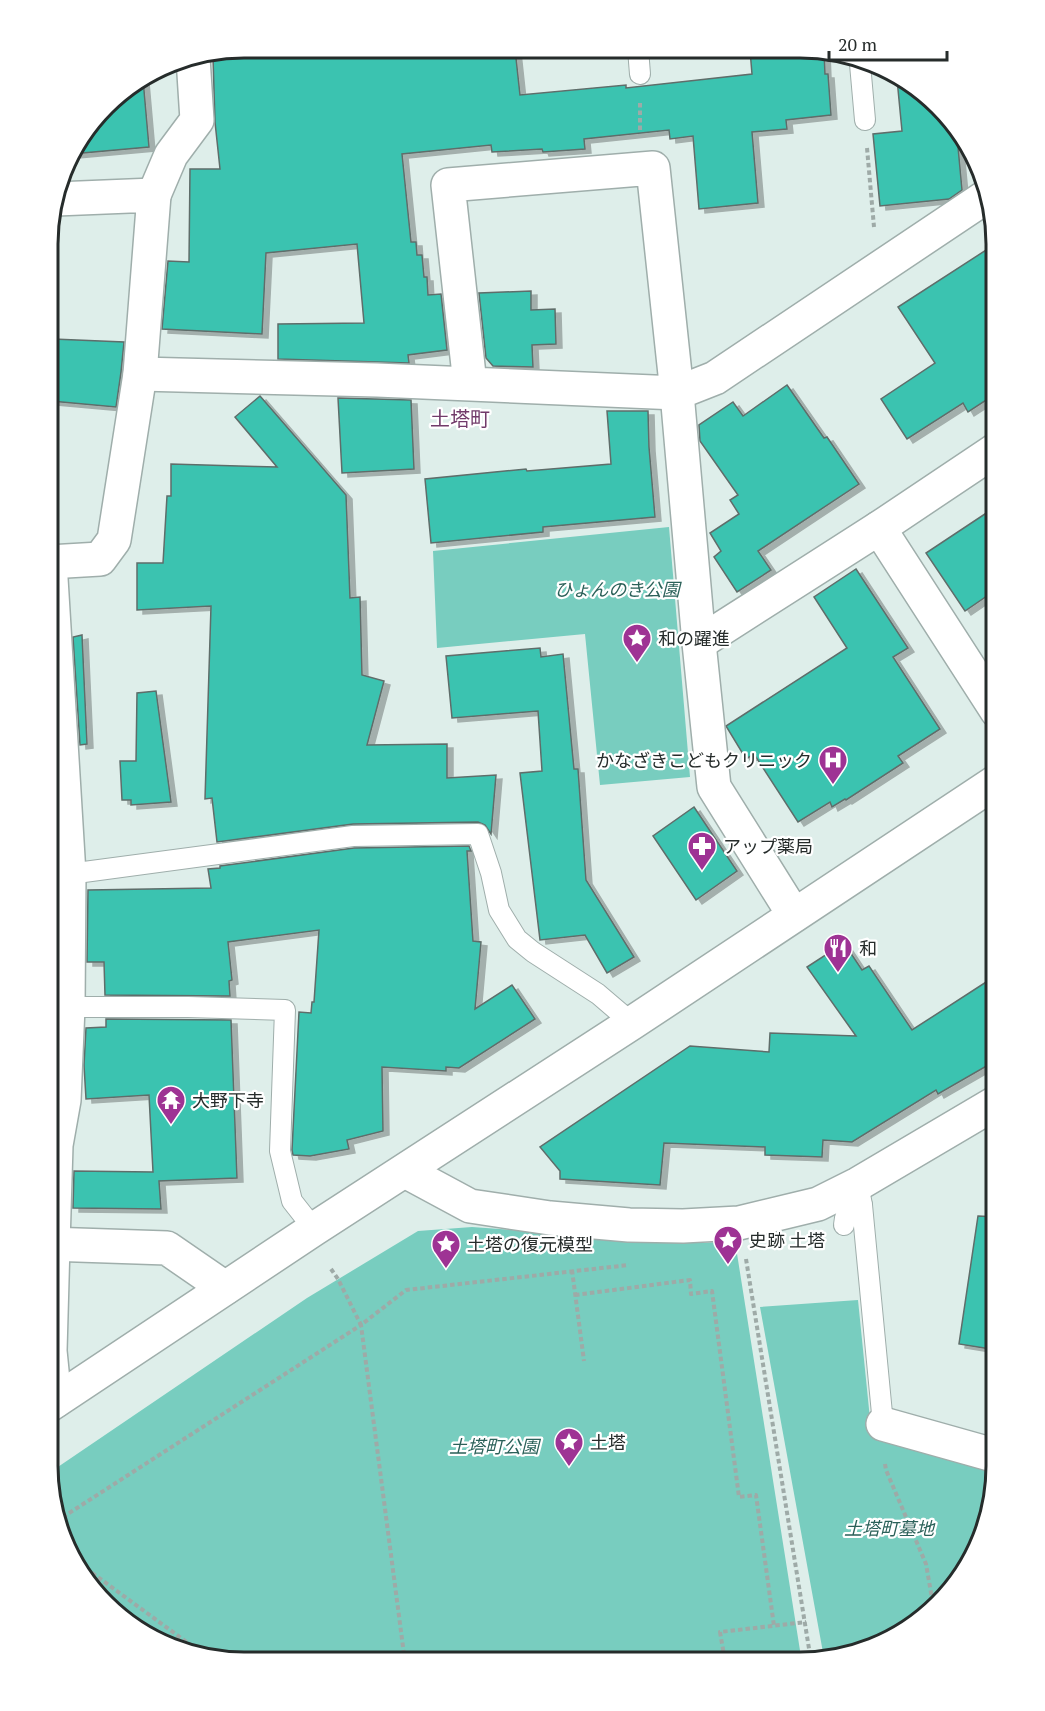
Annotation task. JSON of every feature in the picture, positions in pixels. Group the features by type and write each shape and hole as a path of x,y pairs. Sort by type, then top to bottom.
{"street":[{"path":"59,561 100,559 114,540 140,374 154,195 171,155 197,120 193,66"},
{"path":"470,384 448,185 652,168 677,393 714,787 794,915"},
{"path":"64,199 154,195"},
{"path":"140,374 677,393 715,378 981,200"},
{"path":"699,643 986,456"},
{"path":"879,528 986,694"},
{"path":"59,718 69,874 59,917 68,1007 64,1100 59,1128"},
{"path":"59,1399 314,1229 632,1023 986,788"},
{"path":"405,1171 470,1206 481,1208 550,1218 629,1225 683,1226 739,1223 860,1194 986,1109"},
{"path":"59,1244 167,1248 225,1288"},
{"path":"883,1424 986,1453"}],"lane":[{"path":"639,59 640,74"},
{"path":"861,69 865,120"},
{"path":"69,874 353,836 478,834 491,873 499,910 517,939 598,994 632,1023"},
{"path":"68,1007 188,1007 285,1011 280,1151 292,1201 314,1229"},
{"path":"844,1225 845,1218 860,1194"},
{"path":"860,1194 883,1424"}],"path":[{"path":"640,74 641,169"},
{"path":"865,120 878,269"},
{"path":"739,1223 810,1652"},
{"path":"65,1516 361,1325 406,1290 640,1264"},
{"path":"331,1269 361,1325 404,1652"},
{"path":"572,1270 584,1361"},
{"path":"575,1295 690,1280 691,1294 712,1291 739,1497 756,1495 774,1626"},
{"path":"883,1424 886,1470 926,1564 932,1597"},
{"path":"92,1573 188,1643"},
{"path":"723,1652 720,1632 806,1622"}],"green space":[{"name":"ひょんのき公園","path":"669,527 690,777 600,785 585,634 437,648 433,551"},
{"name":"土塔町公園","path":"472,1227 675,1242 735,1241 800,1652 220,1651 196,1646 151,1628 113,1598 83,1560 68,1527 60,1491 59,1466 307,1298 418,1231"},
{"name":"土塔町墓地","path":"858,1300 871,1429 986,1466 983,1503 977,1527 955,1570 940,1589 914,1614 894,1628 837,1649 823,1651 760,1307"}],"building":[{"path":"244,59 516,59 520,95 626,85 626,88 752,74 751,59 824,60 825,74 828,74 831,115 786,120 787,129 752,132 758,203 699,209 693,136 670,139 669,130 584,139 585,149 492,152 491,145 402,154 411,242 416,242 417,255 422,255 428,295 441,294 447,350 408,355 409,363 278,359 278,324 364,323 357,244 266,253 262,334 162,329 168,261 189,262 190,169 220,169 215,122 213,61"},
{"path":"898,86 932,113 958,145 962,190 949,199 880,206 873,134 902,131"},
{"path":"144,88 149,147 82,153 113,113"},
{"path":"986,250 986,400 968,412 963,403 907,439 881,399 935,363 898,307"},
{"path":"531,291 531,310 555,309 556,344 532,345 533,367 493,366 486,358 479,293"},
{"path":"59,339 124,342 116,407 59,402"},
{"path":"787,385 859,484 758,551 771,570 737,592 714,557 721,551 710,533 739,514 730,500 738,495 700,441 699,425 733,402 743,416"},
{"path":"260,396 346,495 350,598 360,597 362,675 384,681 367,745 447,744 447,778 496,775 491,834 485,825 478,822 353,824 217,842 212,798 205,799 211,606 137,610 137,563 163,563 167,496 171,496 171,464 277,467 235,417"},
{"path":"338,398 411,400 414,469 342,473"},
{"path":"607,411 648,411 655,517 543,527 543,532 431,543 425,479 526,469 527,471 611,464"},
{"path":"986,513 986,597 965,611 926,553"},
{"path":"856,569 908,648 893,657 940,729 898,756 903,763 846,800 832,807 830,802 798,822 754,754 746,759 726,726 847,648 814,597"},
{"path":"82,635 87,744 80,745 73,637"},
{"path":"540,648 541,657 563,654 574,769 578,769 586,880 634,957 607,973 585,935 540,940 520,773 542,771 538,711 452,718 446,656"},
{"path":"156,691 171,802 131,805 131,800 122,800 120,761 136,761 137,693"},
{"path":"694,807 737,871 696,900 653,836"},
{"path":"469,846 471,851 467,851 473,941 481,942 475,1009 512,985 535,1019 459,1068 446,1067 446,1071 382,1067 383,1131 347,1140 349,1149 310,1156 293,1155 292,1150 299,1012 311,1013 312,1002 314,1002 319,930 228,942 232,980 229,981 230,996 105,995 104,962 87,962 88,890 211,888 208,869 220,868 220,866 354,848"},
{"path":"844,943 862,970 869,966 912,1030 986,982 986,1066 938,1094 936,1090 852,1142 823,1140 822,1157 765,1155 765,1147 664,1143 660,1185 560,1179 560,1171 540,1147 690,1046 769,1052 770,1033 856,1036 807,967"},
{"path":"106,1019 231,1020 237,1178 159,1181 161,1209 73,1208 74,1171 153,1172 149,1095 86,1099 84,1065 86,1028 106,1027"},
{"path":"978,1216 986,1216 986,1348 959,1344"}],"place":[{"name":"和の躍進","path":"637,664"},
{"name":"かなざきこどもクリニック","path":"833,786"},
{"name":"アップ薬局","path":"702,872"},
{"name":"和","path":"838,974"},
{"name":"大野下寺","path":"171,1126"},
{"name":"史跡 土塔","path":"728,1266"},
{"name":"土塔の復元模型","path":"446,1270"},
{"name":"土塔","path":"569,1468"}],"district":[{"name":"土塔町","path":"460,418"}]}
